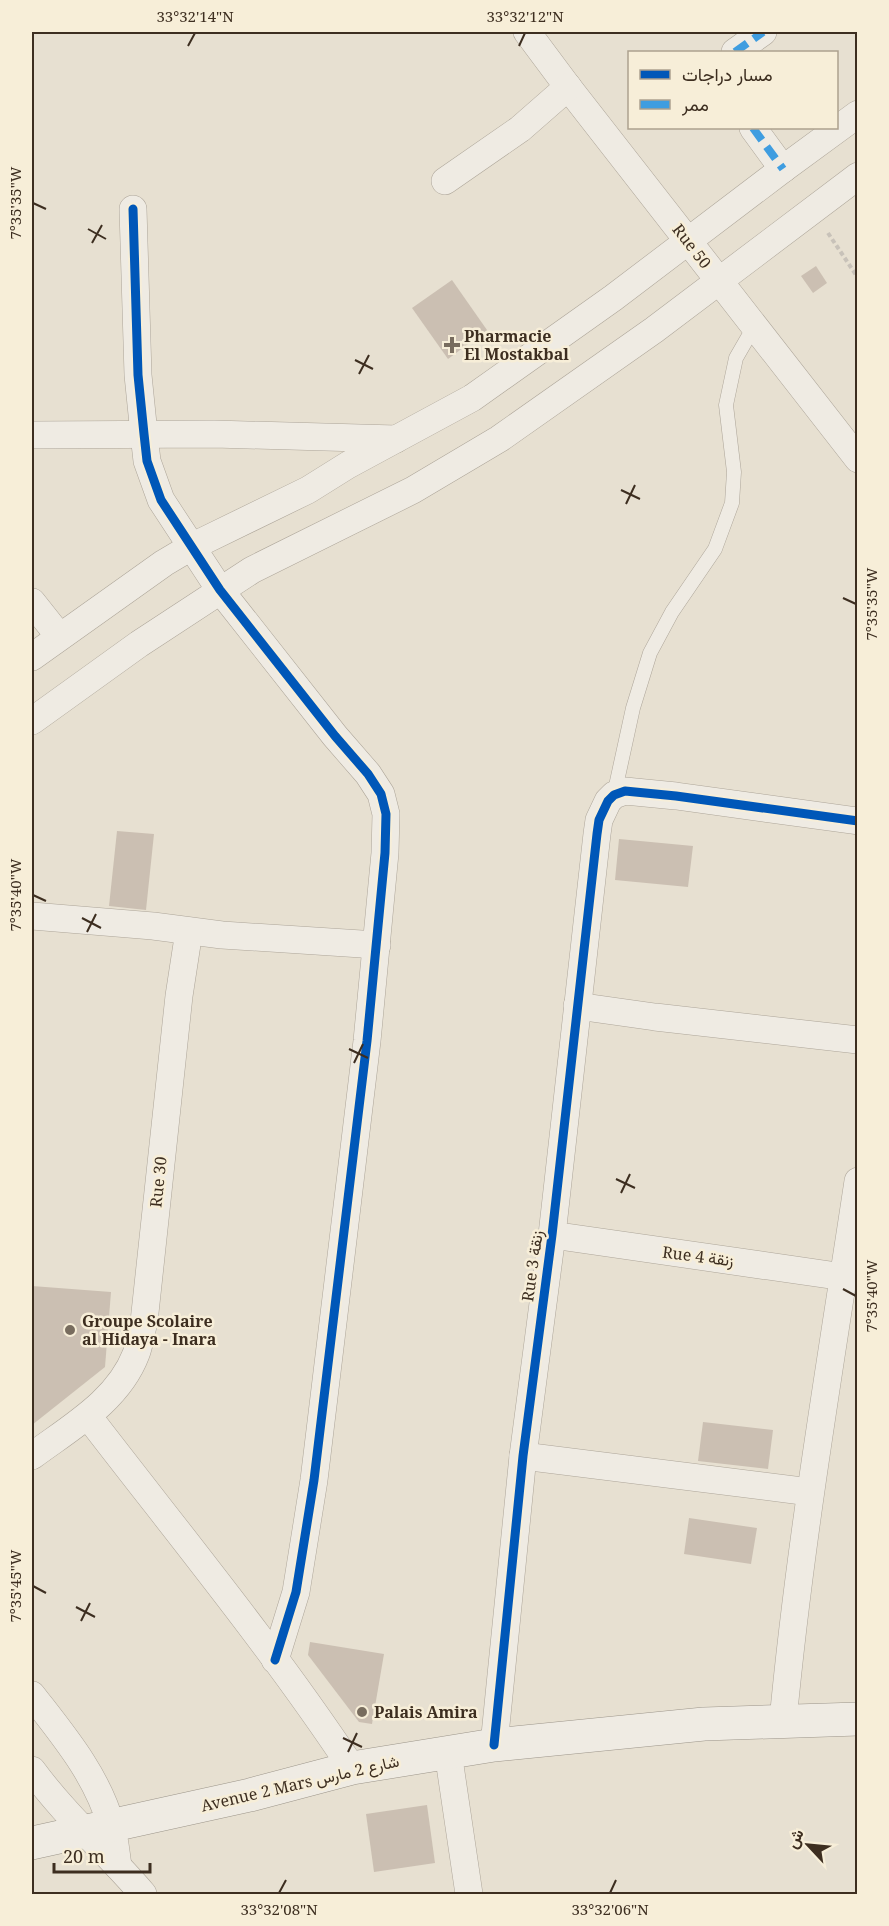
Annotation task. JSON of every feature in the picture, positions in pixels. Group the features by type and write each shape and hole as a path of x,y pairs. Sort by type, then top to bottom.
{"street":[{"name":"Rue 50","path":"527,32 858,459"},
{"path":"736,51 763,32"},
{"path":"445,181 520,129 568,87"},
{"path":"838,129 858,114"},
{"path":"754,129 783,169"},
{"path":"32,657 59,636 190,547 308,490 348,465 472,398 689,242 838,129"},
{"path":"32,721 122,655 252,570 454,467 546,407 719,282 858,176"},
{"path":"133,209 135,304 144,434 147,461 161,500 220,590 335,736 368,774 381,794 384,805 386,827 377,945 361,1096 309,1514 296,1592 275,1660"},
{"path":"32,435 214,434 397,439"},
{"path":"32,602 59,636"},
{"path":"614,795 625,791 676,796 858,821"},
{"name":"Rue 3 زنقة","path":"494,1745 523,1456 552,1235 597,834 602,811 614,795"},
{"path":"32,916 254,937 377,945"},
{"name":"Rue 30","path":"32,1456 88,1416 122,1381 138,1351 144,1322 172,1052 189,931"},
{"path":"577,1006 858,1040"},
{"path":"783,1721 790,1646 810,1492 858,1181"},
{"name":"Rue 4 زنقة","path":"552,1235 844,1277"},
{"path":"88,1416 275,1660 352,1768"},
{"path":"523,1456 810,1492"},
{"path":"32,1695 73,1748 96,1788 97,1828"},
{"name":"Avenue 2 Mars شارع 2 مارس","path":"32,1843 250,1796 352,1768 494,1745 635,1730 858,1719"},
{"path":"448,1752 469,1894"},
{"path":"32,1770 97,1828 118,1866 143,1894"}],"lane":[{"path":"614,795 633,708 650,653 672,612 715,549 732,503 734,472 726,405 736,358 755,326"}],"path":[{"path":"813,209 858,278"}],"building":[{"path":"816,266 827,283 813,293 801,276"},
{"path":"452,280 487,330 448,359 412,308"},
{"path":"117,831 154,834 146,910 109,906"},
{"path":"619,839 693,846 688,887 615,880"},
{"name":"Groupe Scolaire al Hidaya - Inara","path":"32,1286 111,1292 105,1367 32,1425"},
{"path":"703,1422 773,1430 768,1469 698,1461"},
{"path":"689,1518 757,1528 751,1564 684,1554"},
{"path":"310,1642 384,1654 372,1724 359,1722 308,1655"},
{"path":"427,1805 435,1863 374,1872 366,1814"}],"marked path":[{"path":"736,51 763,32"},
{"path":"754,129 783,169"}],"cycle path":[{"path":"133,209 138,375 147,461 161,500 220,590 335,736 368,774 381,794 386,814 385,853 367,1041 314,1480 296,1592 275,1660"},
{"path":"494,1745 523,1456 552,1235 599,820 608,801 614,795 625,791 858,821"}],"place":[{"name":"Pharmacie El Mostakbal","path":"452,345"},
{"name":"Groupe Scolaire al Hidaya - Inara","path":"70,1330"},
{"name":"Palais Amira","path":"362,1712"}]}
